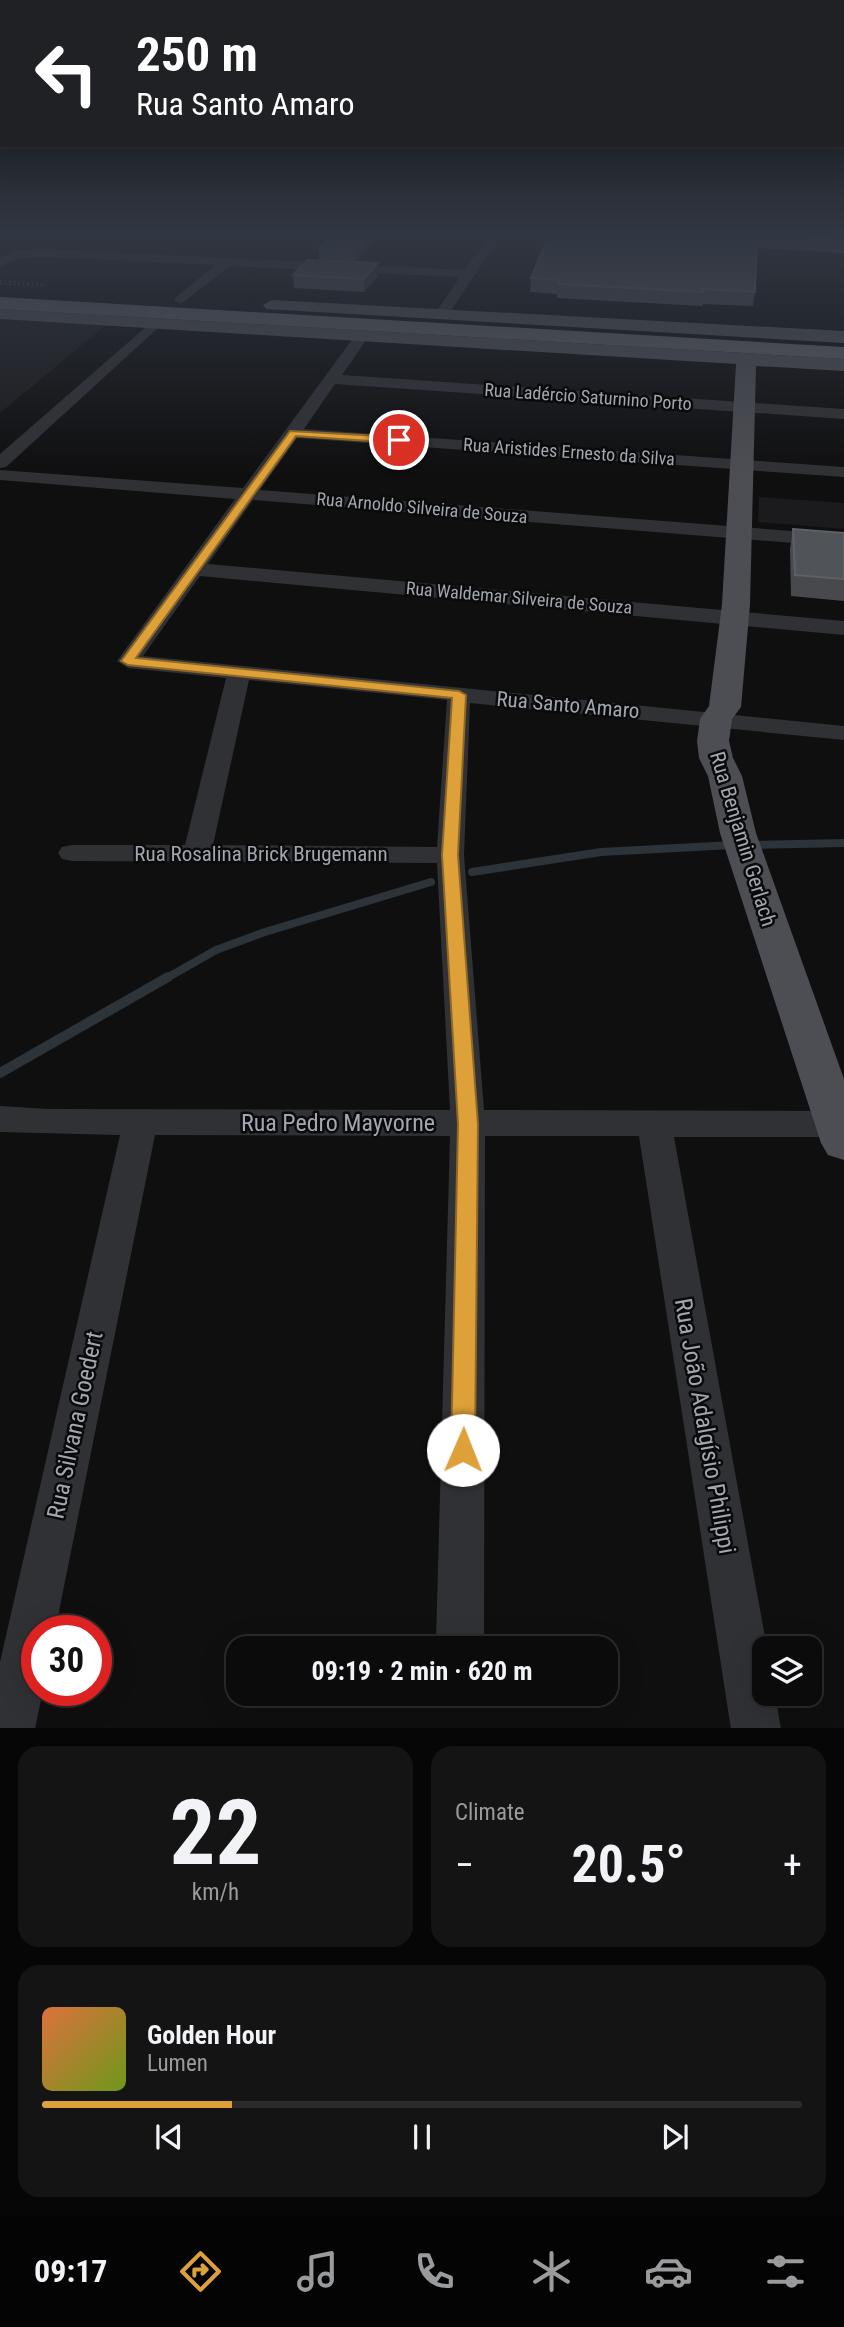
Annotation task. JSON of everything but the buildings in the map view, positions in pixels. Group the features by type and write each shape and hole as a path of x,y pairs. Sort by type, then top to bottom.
{"highway":[{"path":"28,316 69,314"},
{"path":"281,314 844,353"},
{"path":"309,314 844,345"}],"main road":[{"path":"0,314 844,365"},
{"path":"398,314 844,337"},
{"name":"Rua Benjamin Gerlach","path":"746,360 734,617 725,707 716,719 713,741 744,847 842,1131"}],"street":[{"path":"0,463 154,324"},
{"path":"194,569 362,336"},
{"name":"Rua Ladércio Saturnino Porto","path":"332,379 844,414"},
{"name":"Rua Aristides Ernesto da Silva","path":"293,433 844,472"},
{"name":"Rua Arnoldo Silveira de Souza","path":"0,475 844,541"},
{"name":"Rua Waldemar Silveira de Souza","path":"194,569 844,628"},
{"name":"Rua Santo Amaro","path":"194,569 128,661 844,733"},
{"path":"197,853 239,673"},
{"path":"459,695 450,855 468,1124 460,1636"},
{"name":"Rua Rosalina Brick Brugemann","path":"72,853 450,855"},
{"name":"Rua Pedro Mayvorne","path":"0,1119 654,1124 842,1131"},
{"name":"Rua Silvana Goedert","path":"10,1728 140,1122"},
{"name":"Rua João Adalgísio Philippi","path":"654,1124 756,1728"}],"shaded area":[{"path":"0,319 106,325 0,413"},
{"path":"759,497 844,503 844,529 758,522"}],"waterway":[{"path":"752,845 844,843"},
{"path":"472,872 601,852 733,845"},
{"path":"165,979 216,950 265,932 431,882"},
{"path":"0,1073 168,977"}],"route":[{"path":"399,440 293,433 128,661 459,695 450,855 468,1124 463,1450"}]}
